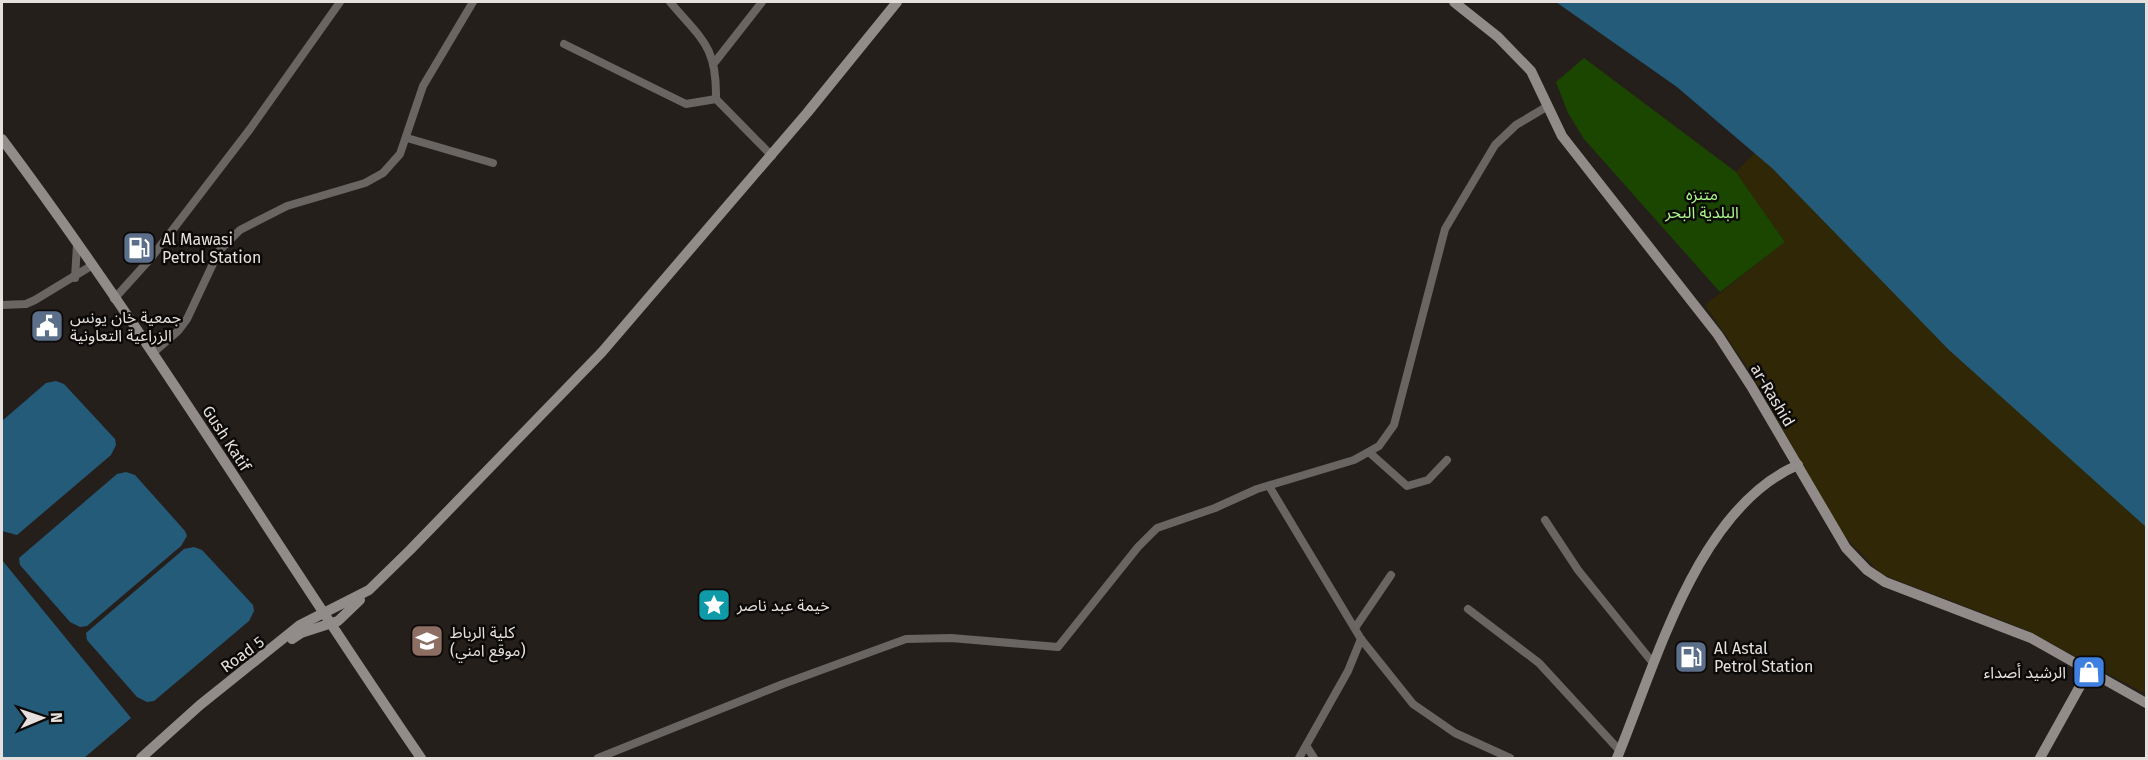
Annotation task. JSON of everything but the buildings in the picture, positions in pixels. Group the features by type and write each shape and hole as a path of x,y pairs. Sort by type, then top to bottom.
{"main road":[{"name":"Road 5","path":"141,759 200,705 266,655 301,633 338,621 369,590 602,352 771,156 897,2"},
{"name":"ar-Rashid","path":"1454,2 1498,37 1531,71 1562,136 1718,335 1846,548 1867,570 1885,582 2031,638 2090,669 2146,703"},
{"name":"Gush Katif","path":"2,139 153,353 329,625 421,759"},
{"path":"1619,755 1653,663 1690,585 1724,525 1773,476 1798,465"},
{"path":"266,655 300,625 321,611 352,601 369,590"},
{"path":"2040,759 2090,669"}],"street":[{"path":"114,299 139,273 250,129 340,2"},
{"path":"153,353 178,331 187,319 211,266 227,242 240,231 287,206 374,179 400,154 423,86 473,2"},
{"path":"670,2 710,50 715,62 716,99 771,156"},
{"path":"715,62 762,2"},
{"path":"564,44 686,104 716,99"},
{"path":"598,759 783,684 906,639 951,638 1058,647 1138,547 1157,528 1269,486 1334,468 1370,453 1388,435 1394,425 1444,229 1495,145 1516,125 1548,106"},
{"path":"407,138 493,163"},
{"path":"75,278 77,245"},
{"path":"2,305 26,304 92,267"},
{"path":"1370,453 1407,486 1428,480 1447,460"},
{"path":"1269,486 1361,639 1413,704 1455,733 1510,759"},
{"path":"1545,520 1578,570 1653,663"},
{"path":"1355,628 1391,575"},
{"path":"1468,609 1525,650 1619,755"},
{"path":"1299,759 1348,671 1361,639"},
{"path":"1307,747 1314,759"}],"green space":[{"name":"متنزه البلدية البحر","path":"1584,58 1736,172 1785,242 1720,292 1584,139 1568,113 1556,82"}],"sand":[{"path":"1769,138 2092,478 2146,523 2146,694 2024,629 1881,574 1843,535 1747,367 1705,305 1785,242 1736,172"}],"water":[{"path":"1556,2 2146,2 2146,527 1949,350 1773,169 1677,87"},
{"path":"56,381 64,384 115,439 116,445 111,455 17,535 2,531 2,421 46,383"},
{"path":"126,472 135,475 187,536 181,546 87,626 80,627 70,622 20,565 19,558 117,474"},
{"path":"194,547 202,550 253,605 254,611 249,621 154,701 147,702 137,697 87,640 86,633 184,549"},
{"path":"2,560 131,718 84,758 2,758"}],"place":[{"name":"Al Mawasi Petrol Station","path":"139,248"},
{"name":"جمعية خان يونس الزراعية التعاونية","path":"47,326"},
{"name":"خيمة عبد ناصر","path":"714,605"},
{"name":"كلية الرباط (موقع امني)","path":"427,641"},
{"name":"Al Astal Petrol Station","path":"1691,657"},
{"name":"الرشيد أصداء","path":"2089,672"}]}
